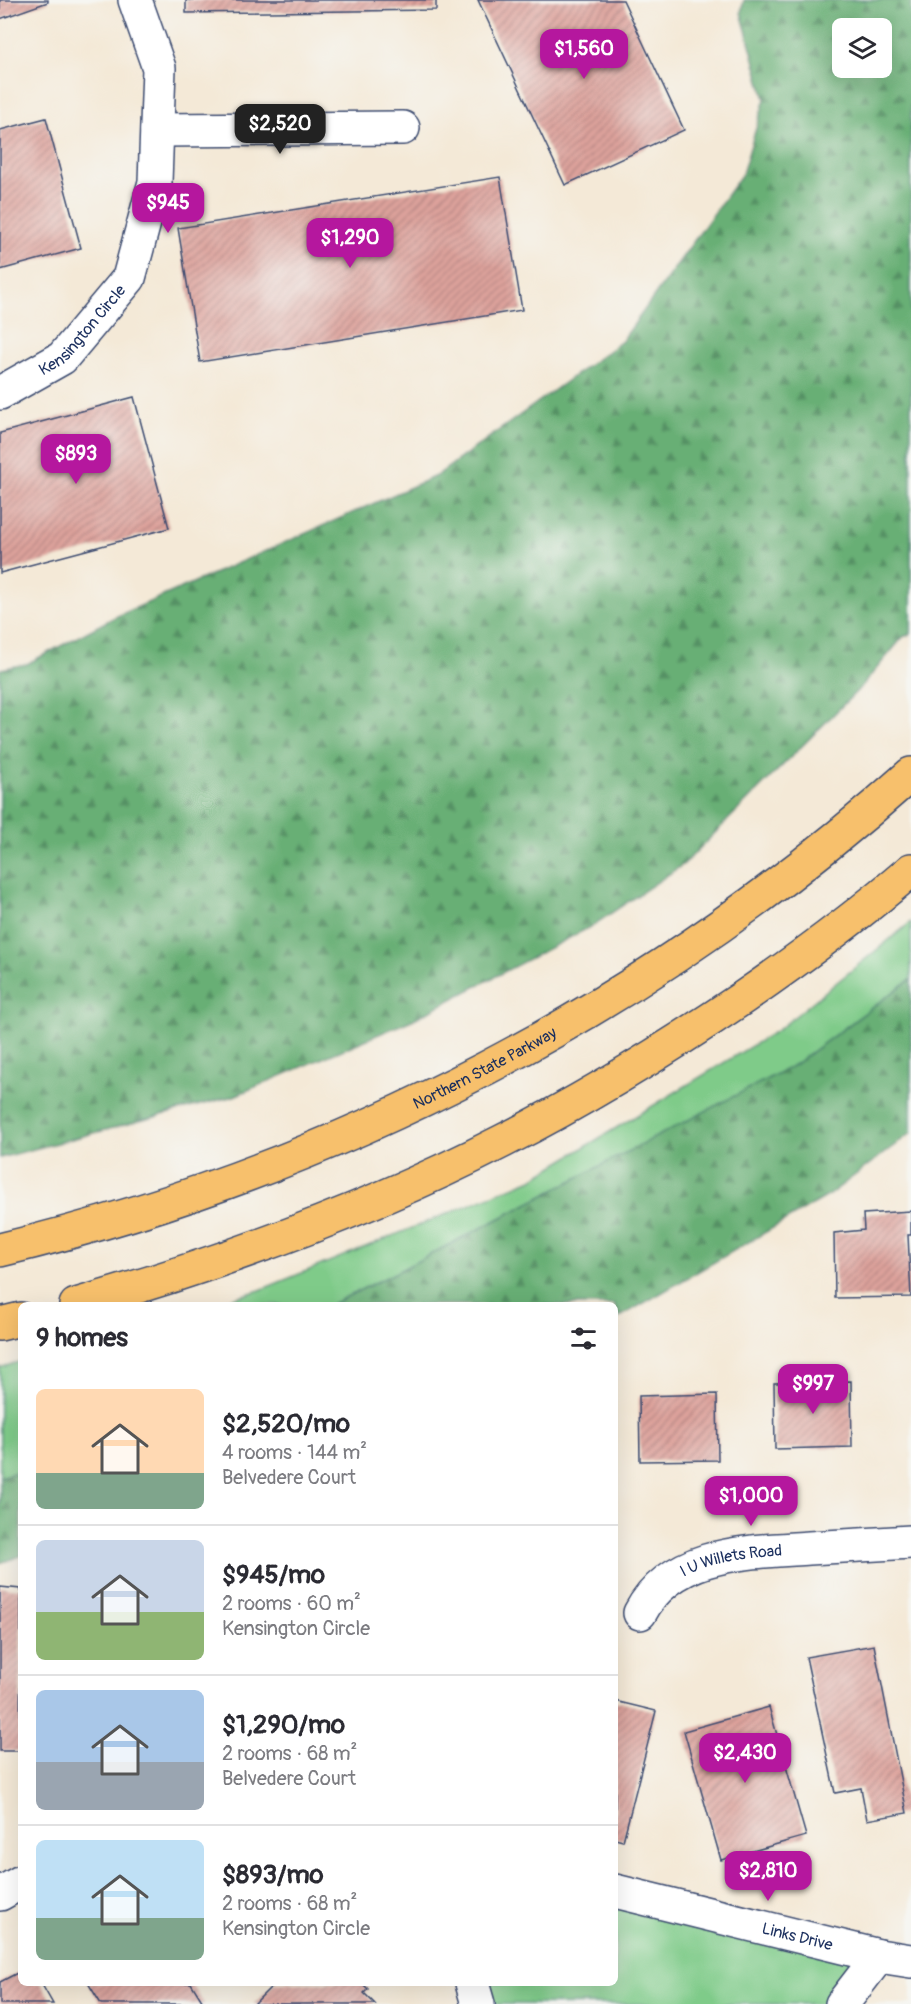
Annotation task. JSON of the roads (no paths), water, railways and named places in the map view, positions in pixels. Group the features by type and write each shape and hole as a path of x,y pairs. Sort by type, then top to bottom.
{"highway":[{"name":"Northern State Parkway","path":"0,1250 176,1201 290,1160 401,1111 501,1061 615,996 764,896 860,820 911,774"},
{"path":"86,1302 168,1278 285,1237 399,1190 502,1142 575,1102 711,1019 820,943 911,870"},
{"path":"0,1324 18,1320"}],"street":[{"name":"Kensington Circle","path":"0,393 62,358 129,278 155,182 159,68 135,0"},
{"path":"156,130 403,128"},
{"name":"I U Willets Road","path":"640,1613 652,1594 671,1578 695,1565 720,1557 767,1551 911,1542"},
{"path":"0,1894 18,1883"},
{"name":"Links Drive","path":"618,1892 879,1956 911,1961"},
{"path":"842,2004 879,1956"},
{"path":"473,1986 478,2004"}]}
